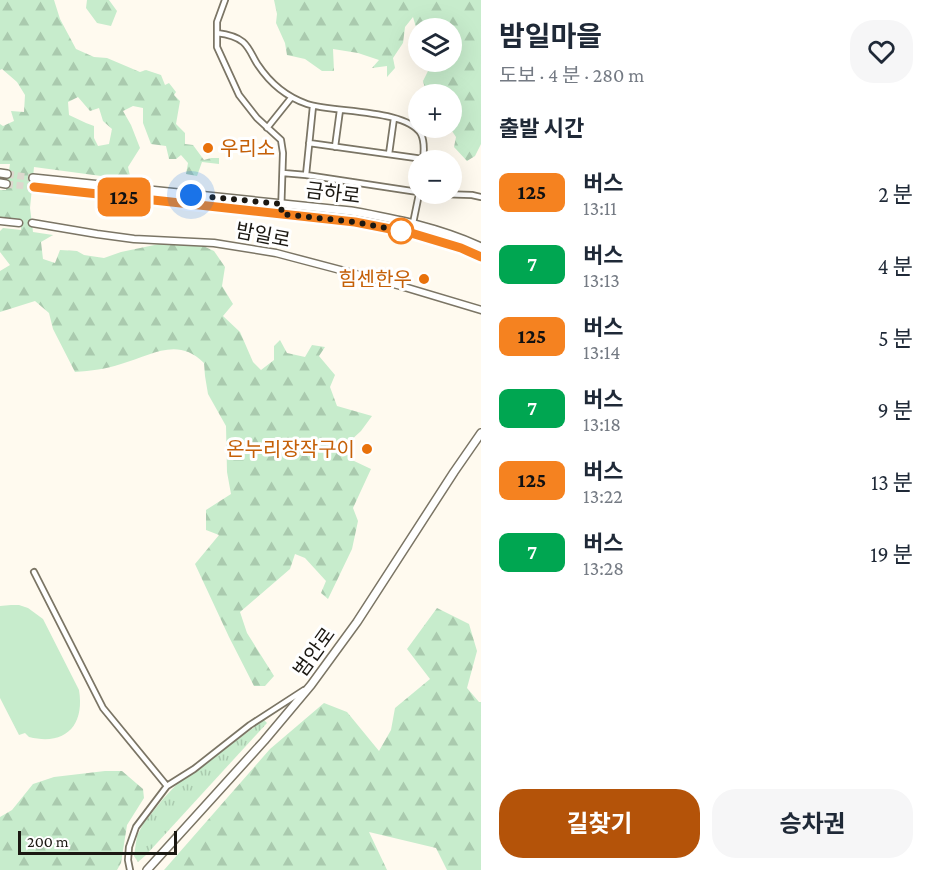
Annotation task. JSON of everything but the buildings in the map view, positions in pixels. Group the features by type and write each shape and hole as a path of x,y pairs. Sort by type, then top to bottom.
{"main road":[{"name":"금하로","path":"33,178 351,211 434,229 481,247"},
{"name":"금하로","path":"34,187 355,222 411,233 461,248 481,257"},
{"name":"범안로","path":"147,870 264,741 311,685 357,622 481,433"}],"street":[{"path":"225,0 217,22 217,47 239,95 257,118 280,140 283,153 281,214"},
{"path":"217,33 243,42 258,66 291,98 313,106 403,120 418,130 422,136 424,150"},
{"path":"267,128 291,98"},
{"path":"306,175 313,106"},
{"path":"334,147 340,110"},
{"path":"389,154 394,118"},
{"path":"309,144 408,157"},
{"path":"283,173 408,191"},
{"path":"462,195 481,197"},
{"path":"411,233 417,204"},
{"path":"0,221 19,223"},
{"name":"밤일로","path":"32,223 97,234 214,243 276,253 481,310"},
{"path":"34,572 103,708 167,786"},
{"path":"130,870 129,847 136,827 167,786 194,770 250,725 311,685"}],"green space":[{"path":"0,0 54,0 60,19 76,49 94,57 107,58 140,72 146,70 161,75 165,85 169,83 176,92 174,95 180,101 176,124 185,133 185,144 193,145 204,160 219,158 219,164 202,162 197,176 186,174 188,163 181,155 176,159 169,159 166,146 151,144 143,123 143,108 133,106 123,111 140,148 128,167 131,180 34,167 30,208 33,232 53,235 41,242 43,259 55,263 60,250 77,251 84,255 104,258 164,243 201,245 214,251 225,267 222,286 233,304 223,316 240,332 253,362 261,370 274,360 274,346 280,340 287,353 305,357 312,345 325,347 319,356 335,375 330,387 337,406 372,416 349,442 352,460 371,469 353,508 358,521 352,549 328,599 321,593 326,581 305,558 295,554 290,569 240,612 247,633 274,676 265,686 254,686 195,564 219,535 206,530 206,510 231,494 227,472 226,426 208,394 204,363 194,355 174,349 153,353 110,367 75,372 53,329 49,313 35,301 0,312 0,271 10,265 0,252 0,231 3,228 21,230 21,220 0,217 0,190 6,190 10,164 0,164 0,124 3,126 14,121 11,111 24,112 25,95 17,82 2,69 0,70","holes":["78,97 90,111 99,108 103,121 112,129 109,144 98,146 94,138 94,126 69,115 68,102"]},
{"path":"87,0 109,0 117,11 111,26 97,23 86,8"},
{"path":"274,0 481,0 481,144 475,156 467,161 462,156 462,150 457,150 454,147 456,138 462,138 462,84 424,84 423,81 428,72 462,72 462,18 408,18 403,43 393,58 395,68 387,77 387,66 372,68 379,60 358,53 333,49 334,71 322,71 305,59 287,55 285,43 276,23"},
{"path":"19,605 28,608 43,619 79,690 79,714 75,723 62,736 53,739 29,737 25,733 19,735 0,698 0,606"},
{"path":"437,608 469,624 477,651 467,688 481,702 481,870 447,870 436,848 369,832 387,870 164,870 270,749 324,703 347,712 379,751 391,730 395,708 430,679 407,649"},
{"path":"264,720 267,723 138,862 134,856 137,836 143,824 163,799 177,784"},
{"path":"122,771 143,789 144,798 127,825 121,863 117,870 0,870 0,817 12,810 33,784 54,777"}],"tunnel":[{"path":"7,174 33,178"},
{"path":"6,184 34,187"}],"bus line":[{"name":"125","path":"34,187 355,222 411,233 461,248 481,257"}],"place":[{"name":"우리소","path":"208,148"},
{"name":"힘센한우","path":"424,279"},
{"name":"온누리장작구이","path":"367,449"}],"route":[{"path":"191,195 282,204 281,214 355,222 401,231"}]}
